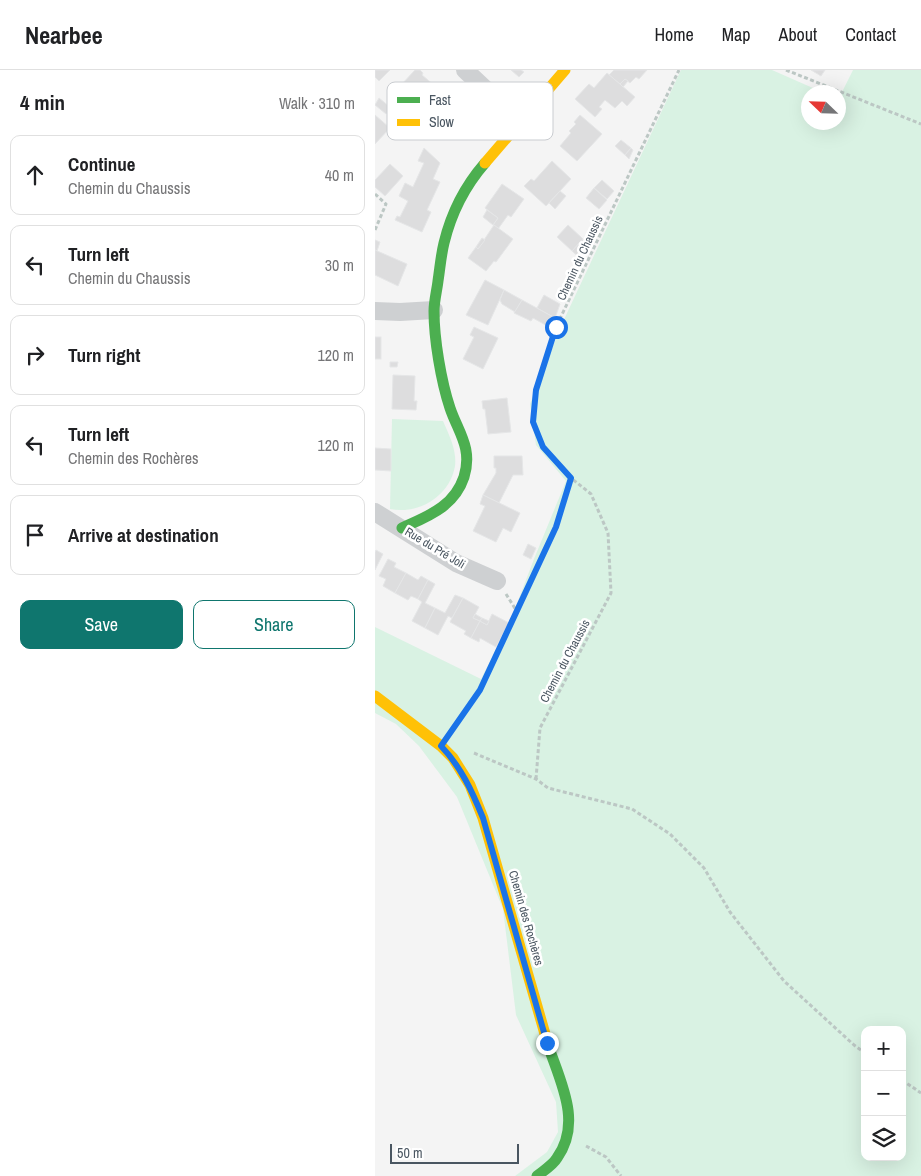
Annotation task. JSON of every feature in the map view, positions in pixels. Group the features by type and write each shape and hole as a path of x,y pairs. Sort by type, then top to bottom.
{"street":[{"path":"465,70 478,82"},
{"path":"553,83 565,70"},
{"path":"402,528 440,510 451,500 464,476 466,462 465,443 450,409 441,372 434,310 444,243 461,197 475,174 503,140"},
{"path":"375,310 401,312 434,310"},
{"name":"Rue du Pré Joli","path":"375,512 456,563 497,581"},
{"name":"Chemin des Rochères","path":"375,696 441,746 453,758 470,785 483,818 547,1043 569,1108 568,1136 557,1159 537,1176"}],"path":[{"name":"Chemin du Chaussis","path":"536,779 540,728 611,593 608,533 591,494 571,478 543,447 533,422 536,390 556,327 679,70"},
{"path":"786,70 921,124"},
{"path":"375,194 386,204 375,230"},
{"path":"441,746 480,690 556,527 571,478"},
{"path":"473,752 536,779 548,788 632,809 670,834 703,868 730,912 785,981 861,1050"},
{"path":"906,1083 921,1093"},
{"path":"568,1136 606,1157 621,1176"}],"green space":[{"path":"681,70 772,70 806,85 801,85 801,130 846,130 846,85 853,70 921,70 921,1176 515,1176 547,1152 558,1132 556,1102 516,1015 503,909 457,797 419,746 396,724 375,713 375,627 481,679 511,619 566,481 536,445 530,404 560,328"},
{"path":"392,419 443,421 454,448 455,466 447,486 431,501 412,509 390,509"}],"building":[{"path":"375,70 390,70 379,81 375,77"},
{"path":"415,70 420,70 423,73 422,75 430,82 404,82"},
{"path":"511,70 521,70 524,72 519,77"},
{"path":"614,70 647,70 639,79 636,77 630,83 625,79 620,84 609,75"},
{"path":"811,70 825,70 821,76"},
{"path":"607,73 635,97 627,106 622,101 615,108 605,100 599,107 602,109 595,117 575,99 589,84 594,88"},
{"path":"625,79 628,81 623,87 620,84"},
{"path":"379,98 387,105 387,113 386,114 375,105"},
{"path":"375,115 387,125 387,131 375,144"},
{"path":"580,115 602,134 577,161 560,146 571,133 569,131 576,124 574,122"},
{"path":"621,140 631,148 625,155 615,146"},
{"path":"424,148 440,163 433,179 440,182 427,210 431,212 422,232 395,220 397,216 400,217 408,201 399,196 405,183 413,187 424,163 418,161"},
{"path":"631,148 633,150 629,159 625,155"},
{"path":"552,161 571,179 546,206 524,186 531,179 534,181"},
{"path":"390,164 403,176 385,196 375,187 375,180"},
{"path":"602,180 614,191 607,199 594,188"},
{"path":"502,184 524,199 511,217 508,215 498,229 493,225 498,218 485,208"},
{"path":"594,188 607,200 599,209 586,198"},
{"path":"560,191 566,196 555,209 549,203"},
{"path":"487,210 498,218 493,225 483,217"},
{"path":"494,225 513,239 496,262 494,261 486,271 468,258 476,247 478,249"},
{"path":"568,225 583,239 572,251 557,237"},
{"path":"482,238 485,240 478,249 476,247"},
{"path":"583,239 589,244 581,259 572,251"},
{"path":"375,240 380,242 377,251 375,250"},
{"path":"375,250 407,264 398,286 375,275"},
{"path":"485,280 504,290 488,325 466,315"},
{"path":"504,290 522,300 515,312 502,304 500,300"},
{"path":"544,295 560,304 555,318 537,308"},
{"path":"522,300 555,318 551,328 533,318 531,321 514,313"},
{"path":"474,327 498,338 483,369 463,359 474,337 470,335"},
{"path":"375,337 381,337 381,359 375,359"},
{"path":"390,362 398,362 397,367 390,367"},
{"path":"393,375 415,376 414,401 417,401 416,410 392,409"},
{"path":"507,398 511,432 488,434 485,409 483,409 482,401"},
{"path":"375,448 391,449 391,471 375,470"},
{"path":"494,456 522,456 523,475 513,475 499,503 483,495 496,473"},
{"path":"483,495 520,513 511,532 503,528 496,542 473,531 485,506 480,504"},
{"path":"528,544 536,548 531,559 523,555"},
{"path":"376,550 383,554 375,570 375,552"},
{"path":"388,559 396,563 394,567 406,573 395,593 383,586 386,579 379,576"},
{"path":"406,573 418,580 421,576 428,580 418,599 411,596 408,600 395,593"},
{"path":"428,580 435,584 425,603 435,608 425,628 412,621 422,602 418,599"},
{"path":"455,595 463,598 452,618 448,616 438,635 425,628 435,608 445,613"},
{"path":"463,598 479,607 473,618 480,621 471,638 464,634 466,631 450,622"},
{"path":"475,614 482,618 480,621 473,618"},
{"path":"492,614 509,623 496,647 480,638 479,642 471,638 480,621 487,625"},
{"path":"482,618 489,621 487,625 480,621"}],"traffic: fast":[{"path":"402,528 447,503 460,487 464,477 467,457 466,449 450,408 441,373 434,322 434,307 447,232 465,191 485,163"},
{"path":"537,1176 555,1161 564,1145 568,1131 567,1103 549,1048"}],"traffic: slow":[{"path":"553,84 565,70"},
{"path":"485,163 505,140"},
{"path":"375,696 441,746 453,758 470,785 483,818 549,1048"}],"route":[{"path":"547,1043 483,818 470,785 453,758 441,746 480,690 556,527 571,478 543,447 533,422 536,390 556,327"}]}
